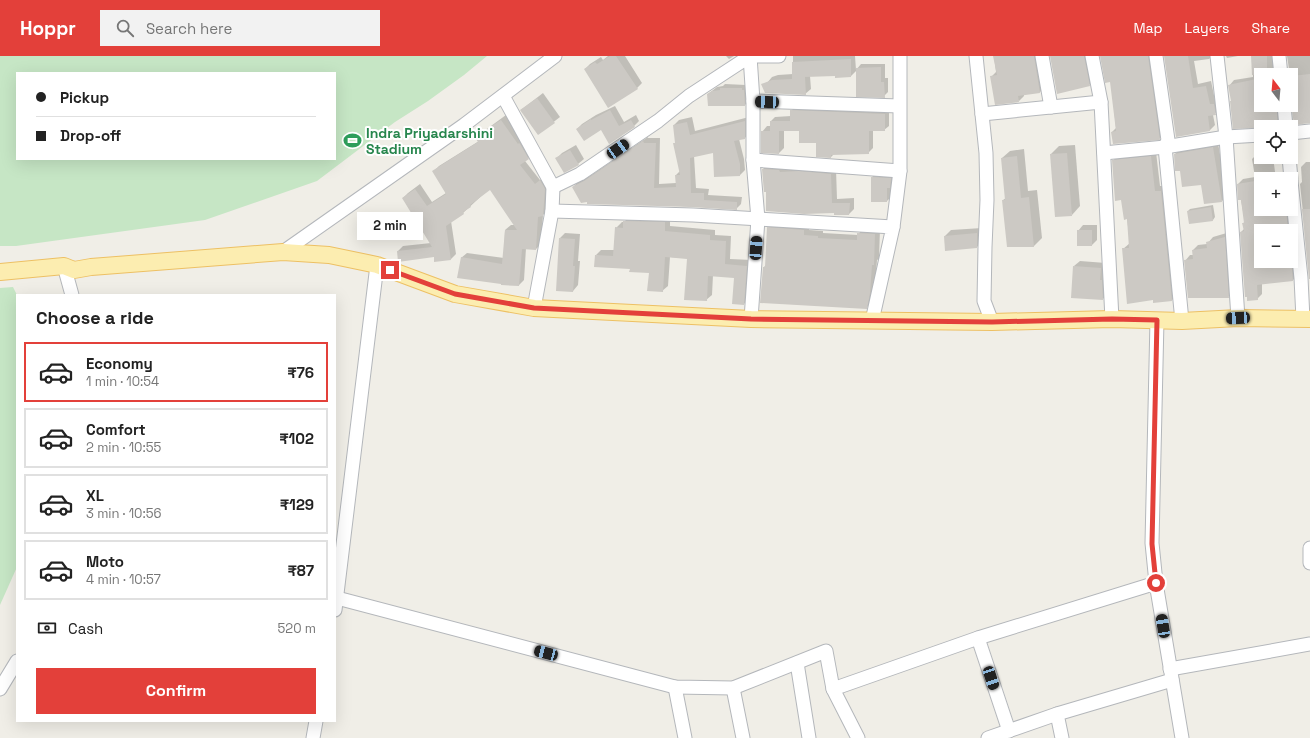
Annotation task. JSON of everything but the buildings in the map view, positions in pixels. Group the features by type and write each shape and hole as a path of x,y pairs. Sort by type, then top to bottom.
{"main road":[{"path":"0,272 64,266 74,270 91,267 283,252 329,255 377,265 455,294 534,308 751,319 872,321 992,322 1112,319 1182,321 1238,318 1306,319"}],"street":[{"path":"283,252 458,129 555,56"},
{"path":"553,186 580,174 658,120 689,96 750,56 779,56"},
{"path":"750,56 753,101 753,160 758,219 751,319"},
{"path":"872,321 893,227 900,171 900,56"},
{"path":"976,56 986,153 987,192 984,301 992,322"},
{"path":"1042,56 1052,107"},
{"path":"1092,56 1101,102 1112,319"},
{"path":"1156,56 1168,140 1165,147 1182,321"},
{"path":"1217,56 1226,137 1238,318"},
{"path":"1279,56 1280,68"},
{"path":"503,96 553,186 552,211 534,308"},
{"path":"753,101 899,106"},
{"path":"982,114 1101,102"},
{"path":"1298,132 1310,131"},
{"path":"1104,153 1165,147 1226,137 1254,135"},
{"path":"753,160 900,171"},
{"path":"552,211 685,215 893,227"},
{"path":"1295,216 1306,319"},
{"path":"377,265 336,604 675,687 733,688 826,651 833,689 858,738"},
{"path":"64,266 72,294"},
{"path":"1157,320 1152,544 1156,583 1182,738"},
{"path":"1310,548 1310,563"},
{"path":"833,689 978,638 1156,583"},
{"path":"978,638 1009,731"},
{"path":"988,738 1171,675 1310,644"},
{"path":"0,689 16,662"},
{"path":"797,663 809,738"},
{"path":"675,687 685,738"},
{"path":"733,688 743,738"},
{"path":"1057,714 1062,738"},
{"path":"313,738 316,722"}],"green space":[{"name":"Indra Priyadarshini Stadium","path":"0,56 487,56 464,75 428,101 395,122 317,181 205,220 16,246 0,246"},
{"path":"13,287 16,294 16,569 0,605 0,288"}],"place":[{"name":"Indra Priyadarshini Stadium","path":"353,141"}],"route":[{"path":"390,270 455,294 534,308 751,319 992,322 1112,319 1157,320 1152,544 1156,583"}]}
